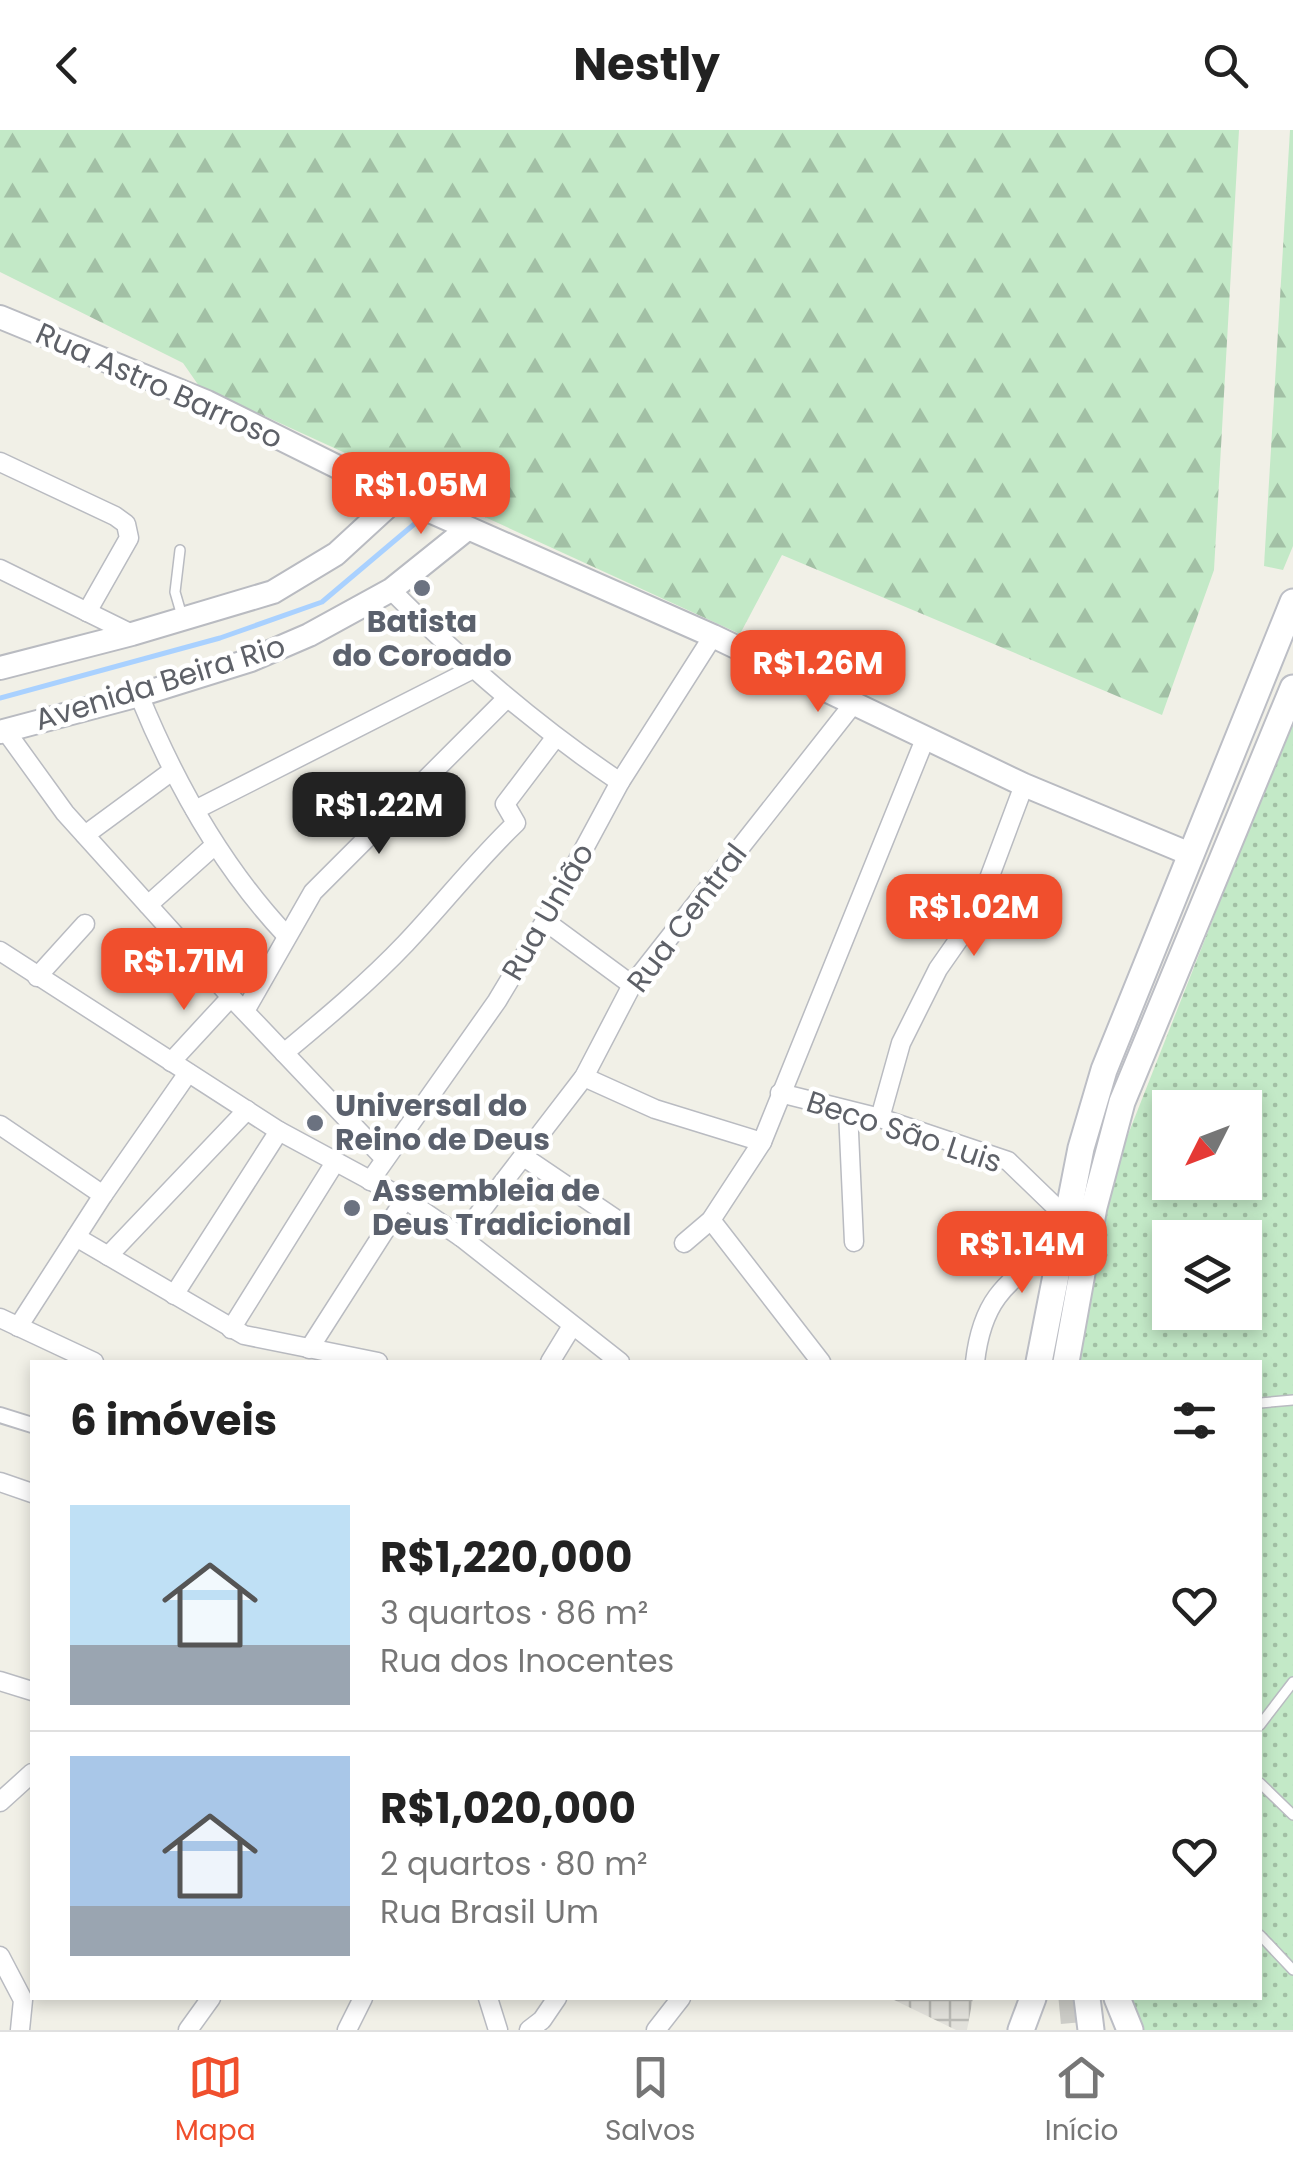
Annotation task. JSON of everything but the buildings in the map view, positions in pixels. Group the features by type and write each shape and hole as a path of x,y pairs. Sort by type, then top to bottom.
{"main road":[{"path":"1039,1360 1081,1148 1104,1070 1293,602"},
{"path":"1066,1360 1094,1206 1122,1102 1293,688"},
{"path":"1021,2030 1035,2000"},
{"path":"1036,2000 1041,2030"},
{"path":"1087,2000 1091,2030"},
{"path":"1115,2000 1116,2030"},
{"path":"1116,2000 1130,2030"}],"street":[{"name":"Rua Astro Barroso","path":"0,317 207,402 398,497 713,636 1024,785 1190,854"},
{"path":"0,462 126,524 129,538 87,612"},
{"name":"Avenida Beira Rio","path":"0,668 273,592 336,554 398,497"},
{"name":"Avenida Beira Rio","path":"3,731 140,695 266,654 392,590 466,528"},
{"path":"0,569 132,634"},
{"path":"392,590 506,699 620,782"},
{"name":"Rua União","path":"370,1181 496,1002 545,922 620,782 713,636"},
{"path":"195,810 475,668"},
{"path":"140,695 172,771 215,844 249,896 286,936"},
{"path":"245,1011 313,892 506,699"},
{"name":"Rua Central","path":"461,1237 584,1077 632,985 854,702"},
{"path":"3,731 85,836 384,1159"},
{"path":"284,1053 368,982 464,874 516,823 505,804 555,738"},
{"path":"684,1243 711,1220 762,1142 925,738"},
{"path":"85,836 172,771"},
{"path":"880,1118 901,1042 938,969 975,916 1024,785"},
{"path":"148,905 215,844"},
{"path":"545,922 632,985"},
{"path":"37,977 86,924"},
{"path":"0,951 279,1131 405,1199 461,1237 617,1360"},
{"path":"171,1062 231,997"},
{"path":"18,1328 103,1195 188,1073"},
{"path":"584,1077 655,1109 762,1142"},
{"name":"Beco São Luis","path":"780,1093 880,1118 1008,1161 1065,1229"},
{"path":"108,1256 247,1110"},
{"path":"848,1111 854,1242"},
{"path":"0,1125 103,1195"},
{"path":"174,1296 279,1131"},
{"path":"524,1157 620,1222"},
{"path":"231,1329 334,1164"},
{"path":"309,1349 405,1199"},
{"path":"711,1220 820,1360"},
{"path":"975,1360 982,1324 1001,1288 1065,1229"},
{"path":"76,1237 244,1335 367,1360"},
{"path":"0,1318 90,1360"},
{"path":"551,1360 572,1326"},
{"path":"0,1415 30,1424"},
{"path":"0,1482 30,1492"},
{"path":"0,1681 30,1690"},
{"path":"0,1802 30,1775"},
{"path":"0,1956 28,1995 20,2030"},
{"path":"188,2030 209,2000"},
{"path":"347,2030 361,2000"},
{"path":"489,2000 498,2030"},
{"path":"529,2030 542,2020 555,2000"},
{"path":"656,2030 679,2000"}],"lane":[{"path":"180,550 175,592 184,619"},
{"path":"1262,1404 1293,1400"},
{"path":"1262,1722 1293,1682"},
{"path":"1262,1785 1293,1815"},
{"path":"1262,1799 1271,1793"},
{"path":"1262,1937 1293,1970"}],"shaded area":[{"path":"894,2000 973,2000 967,2030 956,2030"}],"green space":[{"path":"0,130 1239,130 1214,570 1162,715 782,555 740,634 199,386 183,363 0,272"},
{"path":"1290,130 1293,546 1283,570 1264,566"},
{"path":"1293,716 1293,2030 1139,2030 1129,2000 1262,2000 1262,1360 1081,1360 1096,1255 1118,1160"}],"waterway":[{"path":"0,698 220,638 322,602 425,515"}],"tunnel":[{"path":"1071,2000 1074,2030"}],"place":[{"name":"Batista do Coroado","path":"422,588"},
{"name":"Universal do Reino de Deus","path":"315,1123"},
{"name":"Assembleia de Deus Tradicional","path":"352,1208"}]}
